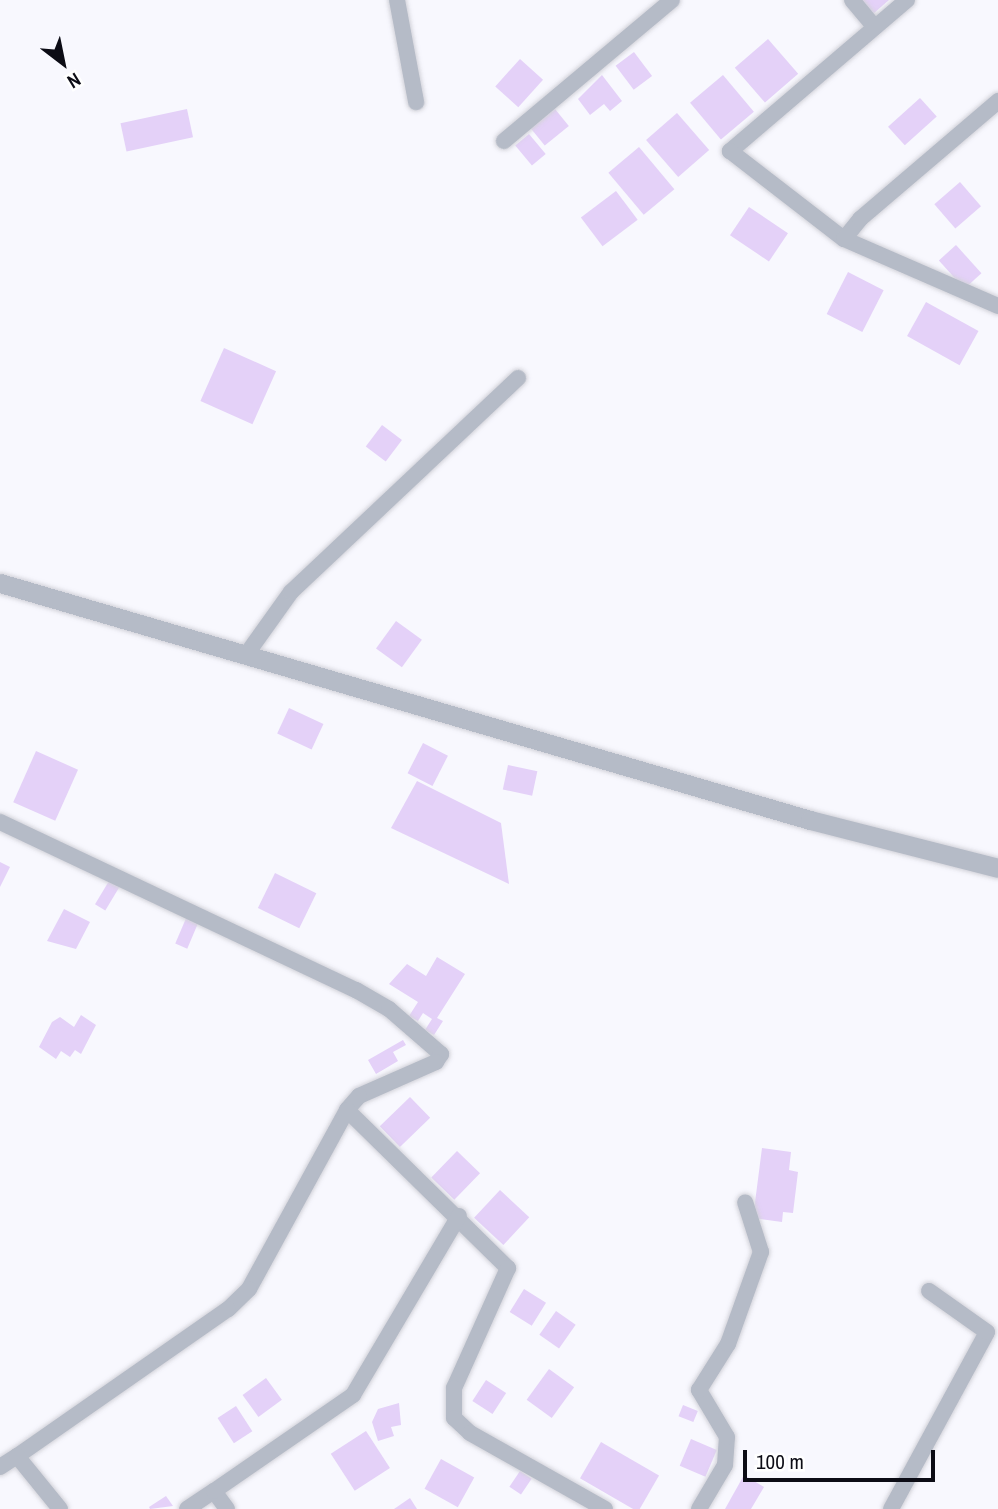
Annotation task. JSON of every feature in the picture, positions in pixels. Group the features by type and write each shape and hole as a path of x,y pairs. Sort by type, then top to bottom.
{"street":[{"path":"397,0 416,102"},
{"path":"505,141 672,0"},
{"path":"852,0 875,27"},
{"path":"907,0 730,151 844,239 997,305"},
{"path":"844,239 860,219 998,101"},
{"path":"246,654 291,592 518,377"},
{"path":"0,583 810,820 998,868"},
{"path":"0,822 356,990 438,1049 436,1062 359,1096 347,1110 249,1289 0,1467"},
{"path":"347,1110 459,1216 508,1268 454,1388 454,1418 470,1433 605,1509"},
{"path":"699,1509 725,1465 727,1437 699,1390 728,1344 761,1252 745,1202"},
{"path":"187,1509 353,1395 459,1216"},
{"path":"891,1509 986,1332 929,1292"},
{"path":"17,1456 60,1509"},
{"path":"214,1490 227,1509"}],"building":[{"path":"861,0 889,0 873,14"},
{"path":"768,39 798,74 765,103 735,68"},
{"path":"634,52 652,76 634,90 616,66"},
{"path":"520,59 543,80 518,107 495,86"},
{"path":"602,75 622,101 610,111 604,104 590,115 578,99"},
{"path":"723,75 754,112 721,139 690,103"},
{"path":"920,98 937,117 905,145 888,127"},
{"path":"187,109 193,137 127,152 120,123"},
{"path":"555,109 569,126 545,146 531,129"},
{"path":"677,113 709,150 678,177 646,140"},
{"path":"529,134 546,154 532,165 515,146"},
{"path":"639,147 674,189 644,215 608,173"},
{"path":"960,182 981,206 955,228 934,204"},
{"path":"616,191 638,220 603,246 581,217"},
{"path":"749,207 788,233 769,261 730,235"},
{"path":"956,245 981,273 964,289 939,260"},
{"path":"848,272 884,290 862,332 827,314"},
{"path":"926,302 978,331 960,365 907,336"},
{"path":"224,348 276,371 252,424 200,401"},
{"path":"382,425 402,440 386,462 366,447"},
{"path":"396,621 422,640 402,667 376,649"},
{"path":"289,708 323,724 312,749 277,733"},
{"path":"423,743 448,756 433,786 408,773"},
{"path":"36,751 78,770 55,821 13,802"},
{"path":"508,765 537,771 532,796 503,789"},
{"path":"417,781 501,823 509,884 391,828"},
{"path":"0,862 10,867 0,887"},
{"path":"275,873 316,893 299,928 258,908"},
{"path":"112,876 122,882 105,910 95,904"},
{"path":"64,909 90,922 76,949 47,941"},
{"path":"187,916 199,921 187,949 175,944"},
{"path":"437,957 465,974 437,1018 443,1021 434,1035 425,1030 432,1019 423,1013 418,1021 409,1016 418,1002 389,984 407,964 426,976"},
{"path":"81,1015 96,1025 81,1054 75,1050 70,1057 61,1051 56,1059 39,1047 52,1022 60,1017 74,1027"},
{"path":"403,1040 406,1045 393,1052 398,1061 376,1074 368,1060"},
{"path":"410,1097 430,1118 400,1147 380,1126"},
{"path":"762,1148 791,1152 789,1170 798,1172 793,1213 783,1212 782,1222 753,1218"},
{"path":"457,1151 480,1173 454,1200 431,1178"},
{"path":"500,1190 529,1217 503,1245 474,1218"},
{"path":"524,1289 546,1303 532,1326 510,1312"},
{"path":"556,1311 576,1325 559,1349 539,1335"},
{"path":"549,1369 574,1387 552,1418 527,1400"},
{"path":"266,1378 282,1400 258,1417 243,1395"},
{"path":"486,1380 506,1393 493,1414 472,1401"},
{"path":"399,1403 401,1425 391,1427 394,1436 378,1441 372,1422 378,1409"},
{"path":"683,1405 698,1411 693,1422 679,1416"},
{"path":"236,1406 252,1431 234,1443 218,1418"},
{"path":"366,1431 390,1468 355,1491 331,1454"},
{"path":"691,1439 717,1450 705,1477 680,1466"},
{"path":"601,1442 659,1476 640,1509 633,1509 580,1478"},
{"path":"441,1459 474,1477 458,1507 425,1489"},
{"path":"520,1471 532,1479 521,1495 509,1487"},
{"path":"744,1475 764,1487 751,1509 725,1509"},
{"path":"166,1496 173,1506 150,1509 149,1507"},
{"path":"410,1498 417,1509 394,1509"}]}
